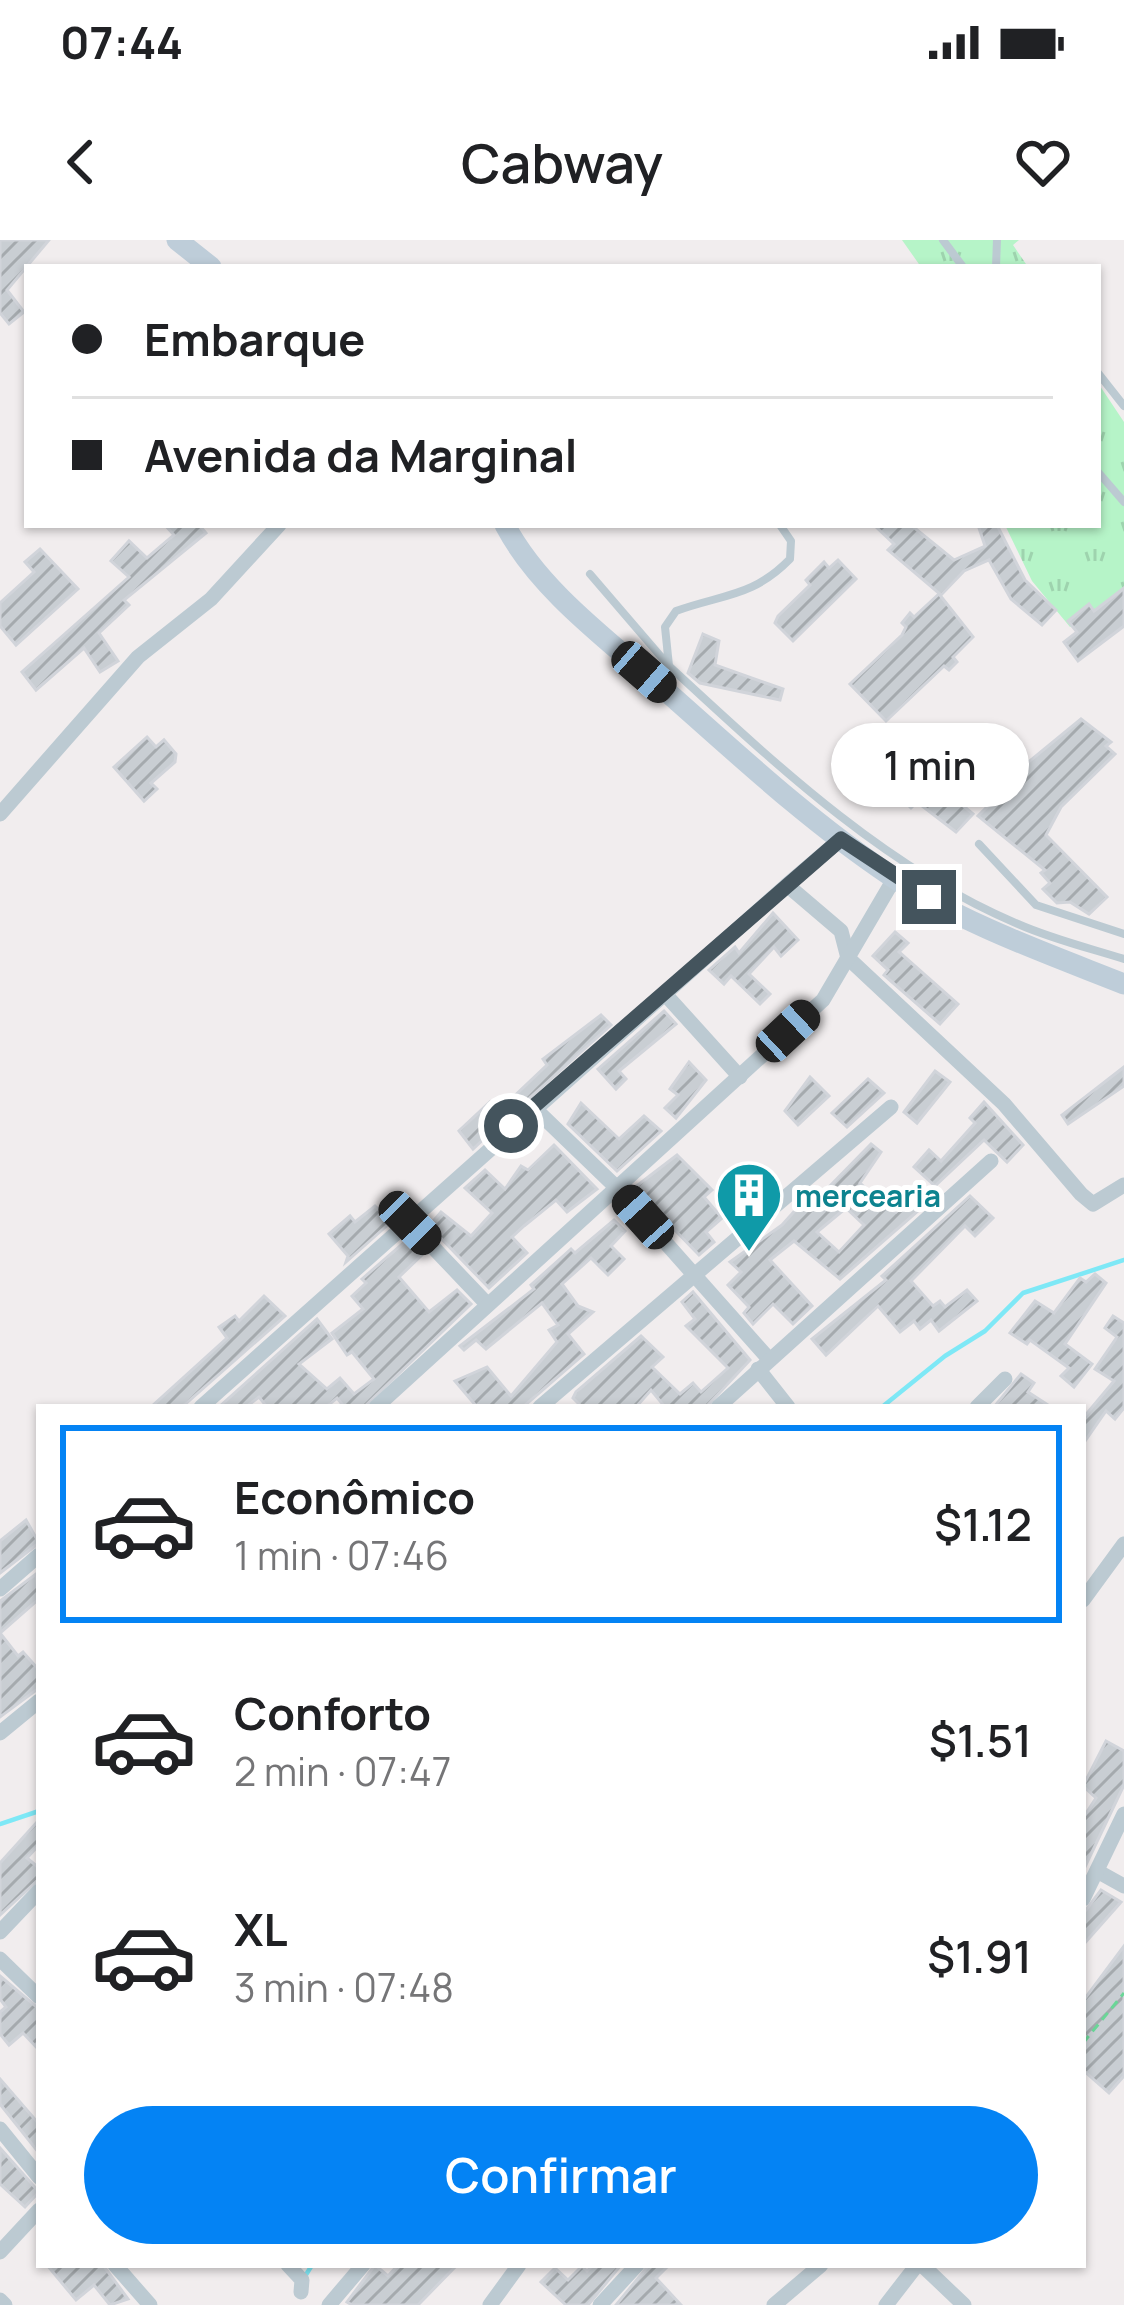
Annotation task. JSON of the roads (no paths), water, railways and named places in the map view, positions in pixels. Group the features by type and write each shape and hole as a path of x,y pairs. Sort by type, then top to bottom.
{"main road":[{"path":"177,240 207,264"},
{"path":"489,528 518,549 587,622 779,794 894,878 1033,947 1124,984"},
{"path":"508,528 518,549"}],"street":[{"path":"0,814 138,657 211,598 276,528"},
{"path":"204,1404 410,1223 532,1107 841,839"},
{"path":"379,1404 823,1000 894,878"},
{"path":"787,884 841,931 848,958 1004,1104 1093,1204 1124,1185"},
{"path":"665,994 740,1077"},
{"path":"532,1107 617,1188 696,1275 763,1364 786,1404"},
{"path":"544,1404 891,1107"},
{"path":"721,1404 991,1161"},
{"path":"410,1223 487,1304"},
{"path":"980,1404 1005,1379"},
{"path":"1086,1596 1124,1544"},
{"path":"0,1589 36,1558"},
{"path":"0,1733 36,1703"},
{"path":"1086,1893 1124,1814"},
{"path":"1097,1871 1124,1886"},
{"path":"0,1932 36,1894"},
{"path":"4,1970 36,1995"},
{"path":"0,2129 36,2171"},
{"path":"0,2252 36,2213"},
{"path":"118,2268 150,2305"},
{"path":"291,2268 302,2280 298,2298 328,2305 360,2268"},
{"path":"490,2305 517,2268"},
{"path":"600,2305 635,2268"},
{"path":"774,2305 817,2268"},
{"path":"886,2305 917,2268"},
{"path":"922,2268 964,2305"}],"lane":[{"path":"1101,377 1124,406"},
{"path":"1101,475 1124,502"},
{"path":"670,666 665,627 676,610 751,592 770,579 790,560 791,541 782,528"},
{"path":"590,574 670,666 776,765 926,873 1016,923 1124,958"},
{"path":"979,844 1036,905 1124,934"}],"waterway":[{"path":"886,1404 985,1331 1023,1293 1124,1260"},
{"path":"0,1824 36,1812"},
{"path":"304,2278 310,2268"}],"place":[{"name":"mercearia","path":"749,1254"}]}
